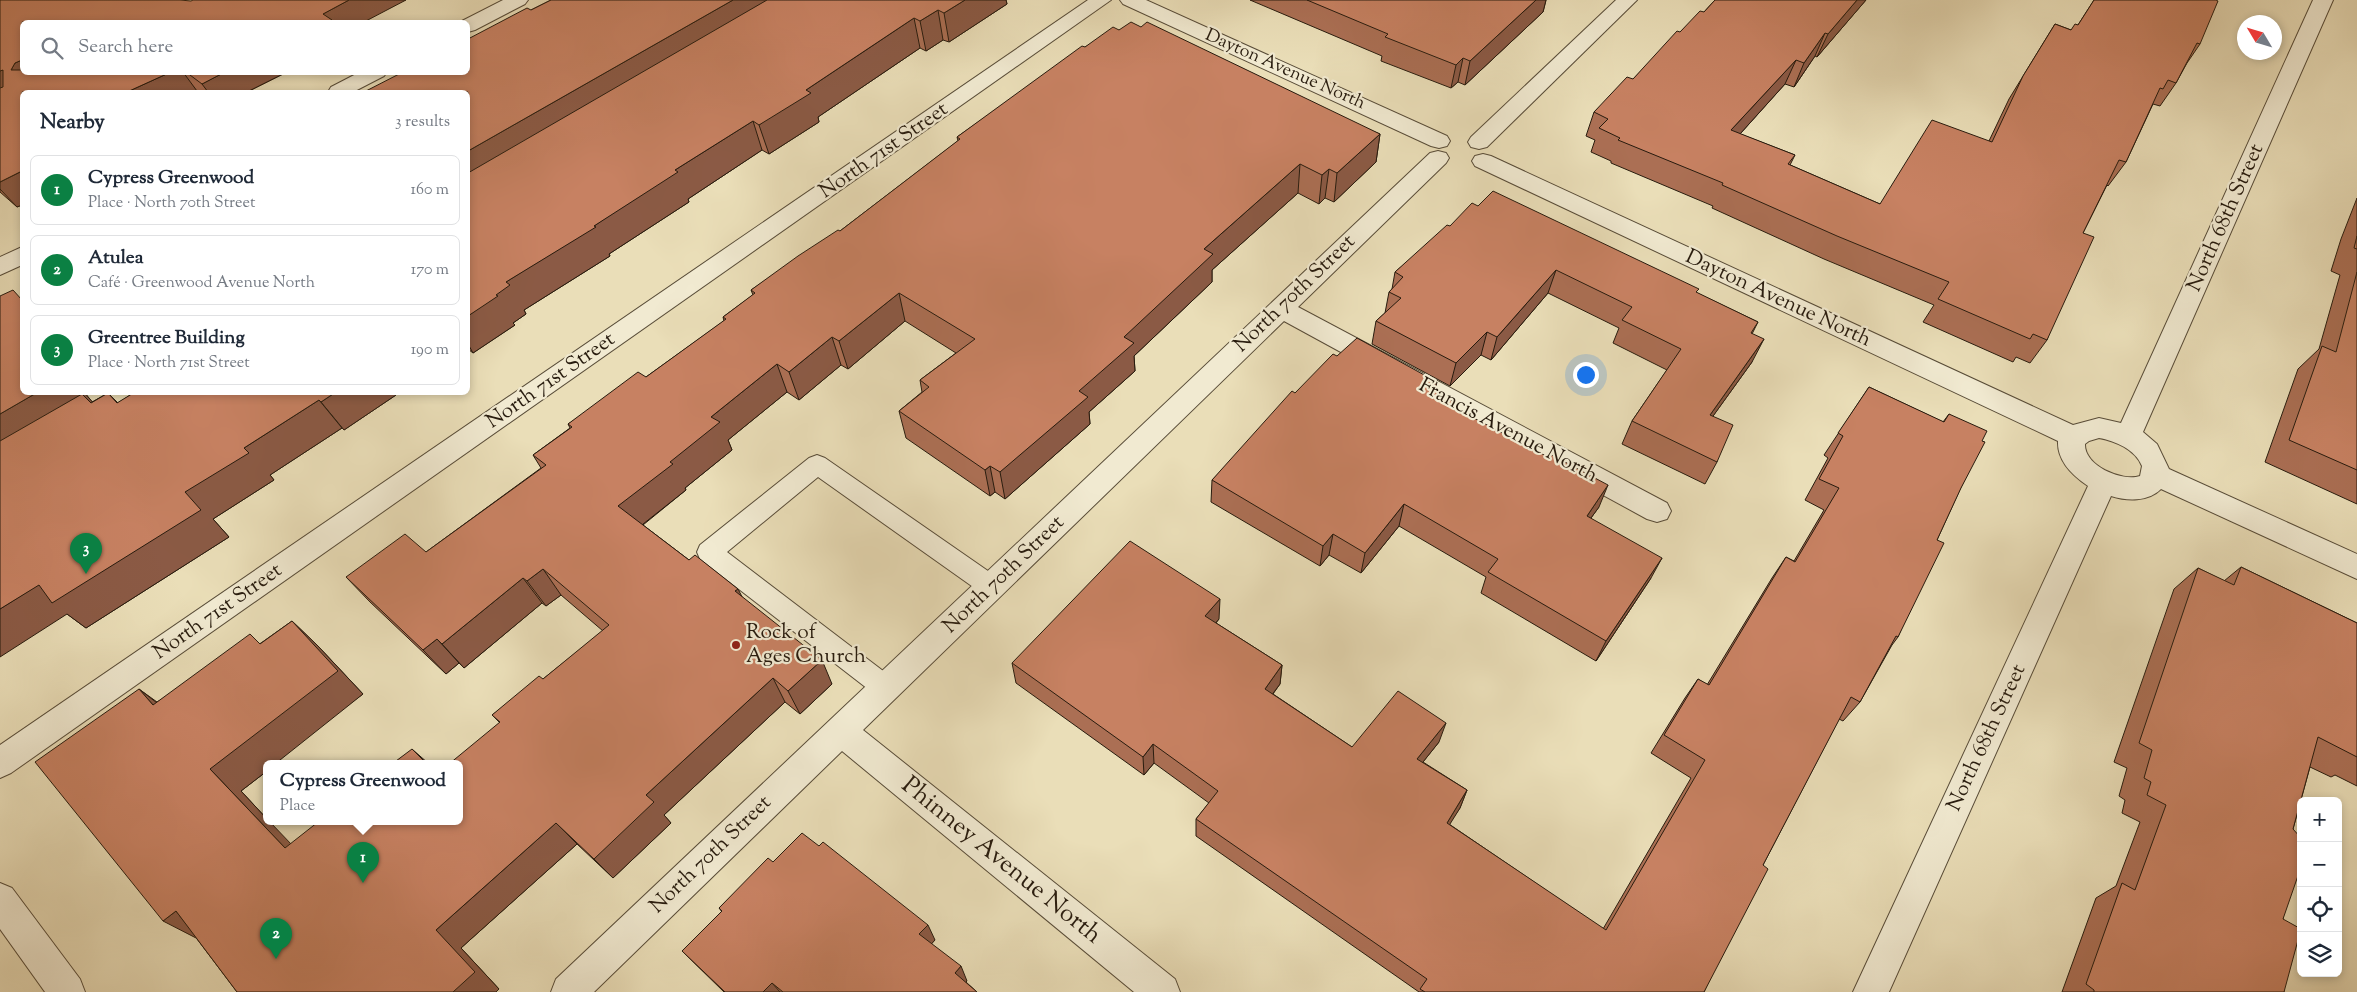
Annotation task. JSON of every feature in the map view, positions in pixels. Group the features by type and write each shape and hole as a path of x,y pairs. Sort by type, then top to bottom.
{"street":[{"path":"470,25 518,0"},
{"name":"North 71st Street","path":"0,762 1101,0"},
{"name":"Dayton Avenue North","path":"1130,0 1439,150 1452,166 1470,167 1481,152"},
{"path":"1481,152 1627,0"},
{"name":"North 68th Street","path":"2128,436 2323,0"},
{"path":"342,90 371,75"},
{"name":"Dayton Avenue North","path":"1439,150 1457,135 1481,152 2074,437"},
{"name":"North 70th Street","path":"569,992 1281,308 1439,150"},
{"path":"0,267 20,256"},
{"name":"Francis Avenue North","path":"1281,308 1657,511"},
{"path":"2099,428 2128,436 2150,455 2156,465 2156,475 2151,483 2141,488 2130,489 2103,484 2082,468 2071,450 2071,440 2077,433 2087,429 2099,428"},
{"path":"2156,475 2357,567"},
{"name":"North 68th Street","path":"1871,992 2103,484"},
{"name":"Phinney Avenue North","path":"840,731 1162,992"},
{"path":"0,900 67,992"}],"lane":[{"path":"886,688 709,552 817,464 992,587"}],"building":[{"path":"0,0 349,0 323,14 332,20 20,20 20,61 15,63 11,70 20,70 20,75 164,75 131,90 20,90 20,172 0,182 0,88 3,87 3,70 0,71"},
{"path":"551,0 733,0 470,150 470,90 368,90 397,75 470,75 470,38 527,8 531,10"},
{"path":"767,0 965,0 944,13 938,10 920,21 914,18 806,90 811,93 759,125 753,121 675,170 678,172 594,226 596,227 506,282 510,285 496,295 498,296 470,315 470,172"},
{"path":"1307,0 1536,0 1470,61 1463,58 1456,65 1385,37 1388,34"},
{"path":"1715,0 1857,0 1828,34 1825,33 1804,63 1796,60 1731,130 1795,155 1788,164 1880,204 1932,120 1992,142 2023,76 2055,24 2071,30 2075,24 2078,25 2094,0 2218,1 2200,44 2197,43 2176,83 2168,80 2163,89 2160,88 2126,162 2119,160 2083,233 2094,237 2047,340 2033,334 2030,339 1938,299 1949,282 1837,236 1722,185 1723,183 1618,140 1620,138 1599,128 1608,119 1594,112 1627,77 1633,79 1677,31 1680,32 1700,11 1704,12"},
{"path":"1131,22 1141,27 1147,22 1380,134 1337,173 1329,169 1322,175 1300,164 1204,249 1213,254 1124,337 1134,343 1079,391 1088,397 1000,472 990,466 985,470 899,411 929,387 920,380 975,339 899,293 839,341 832,337 789,372 777,364 711,417 720,422 670,462 673,464 618,506 689,560 695,555 738,589 735,591 822,660 788,691 773,678 646,795 654,802 594,859 556,823 436,930 475,972 453,992 237,992 176,911 163,921 35,762 139,689 153,705 250,634 260,644 292,621 338,671 210,769 285,848 314,825 463,825 463,760 454,760 500,722 492,715 539,676 543,679 609,625 543,569 527,581 523,578 442,644 437,639 423,650 346,577 405,534 426,552 546,465 533,455 572,427 568,424 638,372 646,377 726,319 723,317 755,293 751,290 798,256 838,230 840,231 960,139 957,137 1082,46 1085,47 1113,27 1119,30"},
{"path":"190,75 219,75 202,84"},
{"path":"1493,191 1699,289 1696,292 1758,322 1751,333 1764,339 1710,415 1733,425 1717,462 1632,421 1681,349 1622,320 1632,307 1556,270 1497,337 1487,332 1456,363 1376,321 1401,298 1389,292 1403,277 1395,272 1447,225 1450,226 1472,203 1478,206"},
{"path":"2357,236 2357,249 2354,248"},
{"path":"2357,272 2357,470 2289,440 2322,346 2336,352"},
{"path":"13,290 20,298 20,395 33,395 0,414 0,296"},
{"path":"1357,338 1437,382 1430,388 1454,402 1451,406 1548,457 1550,454 1608,485 1587,516 1662,558 1606,641 1488,572 1498,559 1404,504 1365,553 1333,534 1323,546 1212,480 1292,391 1295,393 1333,354 1337,356"},
{"path":"1869,387 1944,422 1949,414 1987,431 1982,441 1985,442 1937,540 1944,543 1898,637 1896,636 1860,702 1851,697 1763,865 1768,869 1704,992 1425,992 1420,989 1427,979 1196,819 1218,791 1153,744 1143,757 1012,663 1130,541 1220,599 1205,616 1282,665 1265,689 1352,747 1398,691 1446,723 1417,759 1467,790 1447,823 1606,930 1705,760 1664,735 1698,679 1709,685 1786,557 1795,562 1839,488 1819,479 1843,436 1838,433"},
{"path":"80,395 83,395 91,403 105,395 110,395 117,403 130,395 332,395 321,402 319,400 244,448 249,453 185,492 201,510 52,603 39,585 0,609 0,441"},
{"path":"2241,567 2357,623 2357,757 2318,737 2302,797 2297,797 2297,814 2293,829 2297,834 2297,879 2283,919 2297,927 2297,944 2284,992 2094,992 2086,984 2122,883 2135,890 2166,805 2147,795 2151,782 2144,778 2152,750 2139,743 2198,568 2234,585"},
{"path":"412,749 423,760 397,760"},
{"path":"802,833 819,846 823,842 928,925 919,934 961,966 955,973 977,992 783,992 772,983 763,992 725,992 682,951 722,911 719,908 768,858 773,862"}],"place":[{"name":"Greentree Building","path":"86,574"},
{"name":"Rock of Ages Church","path":"736,645"},
{"name":"Cypress Greenwood","path":"363,883"},
{"name":"Atulea","path":"276,959"}]}
